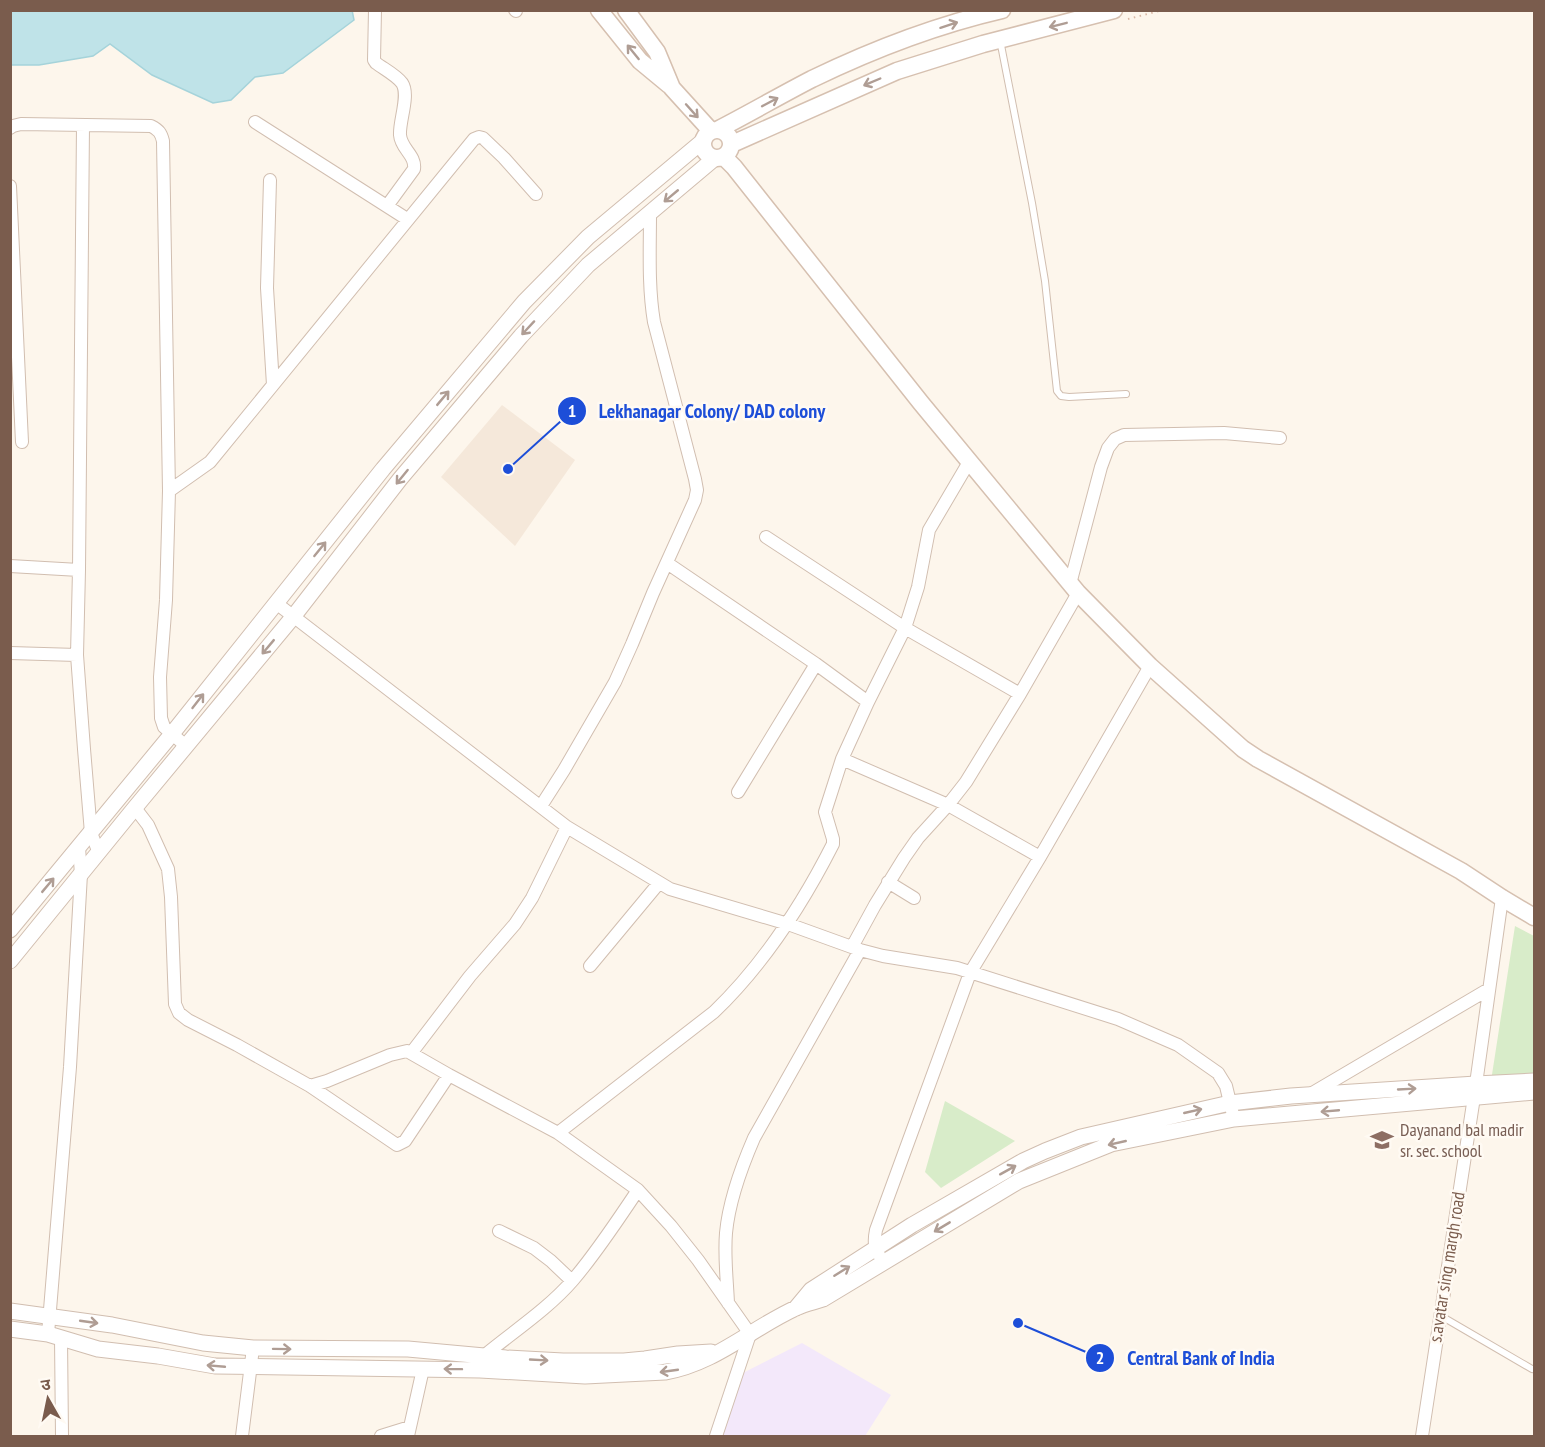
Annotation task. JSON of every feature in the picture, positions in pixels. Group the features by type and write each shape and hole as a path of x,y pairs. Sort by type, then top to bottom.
{"main road":[{"path":"599,10 640,61 672,88 711,133"},
{"path":"626,10 657,52 672,88"},
{"path":"1002,10 892,44 812,79 711,133 704,148 705,152 708,155 724,153 897,71 1000,39 1114,10"},
{"path":"711,133 727,132 731,139 724,153"},
{"path":"724,153 969,462 1074,589 1150,666 1258,759 1461,871 1534,917"}],"street":[{"path":"375,10 374,60 399,80 405,90 400,135 402,144 414,164 414,169 387,206"},
{"path":"255,122 407,219"},
{"path":"10,128 21,124 151,126 158,129 163,141 170,491 166,600 160,677 161,718 164,727 171,735 186,746"},
{"path":"83,125 78,656 91,833 99,853"},
{"path":"10,930 171,735 383,469 524,303 588,237 711,133"},
{"path":"170,491 210,462 474,139 483,138 536,195"},
{"path":"10,961 293,617 400,479 521,336 588,265 724,153"},
{"path":"270,180 267,288 273,385"},
{"path":"10,186 22,442"},
{"path":"540,806 570,761 615,682 695,500 697,490 654,322 650,276 650,213"},
{"path":"728,1303 726,1232 732,1201 754,1138 856,949 888,882 918,838 966,782 1020,694 1074,589 1101,467 1108,448 1115,439 1124,435 1212,433 1280,438"},
{"path":"558,1133 714,1012 735,992 788,924 833,844 825,812 842,759 905,628 918,587 929,530 969,462"},
{"path":"766,537 905,628 1020,694"},
{"path":"667,563 868,702"},
{"path":"10,566 79,570"},
{"path":"276,603 567,827 659,883 677,892 788,924 856,949 883,956 957,968 1118,1019 1178,1045 1218,1073 1226,1086 1234,1119"},
{"path":"10,653 78,656"},
{"path":"738,792 816,664"},
{"path":"880,1255 874,1242 876,1230 970,972 1150,666"},
{"path":"842,759 948,805 1040,856"},
{"path":"135,808 148,825 168,869 175,1004 179,1013 310,1086 397,1145 405,1141 449,1075"},
{"path":"412,1052 470,976 515,924 532,898 567,827"},
{"path":"62,1437 55,1336 49,1316 70,1066 81,874 79,848"},
{"path":"888,882 914,898"},
{"path":"590,966 659,883"},
{"name":"s.avatar sing margh road","path":"1422,1437 1502,898"},
{"path":"1308,1095 1489,989"},
{"path":"310,1086 390,1055 402,1051 412,1052 449,1075 558,1133 638,1190 698,1260 750,1334"},
{"path":"880,1255 1019,1181 1111,1144 1234,1119 1383,1106 1534,1081"},
{"path":"1380,1090 1383,1106"},
{"path":"10,1329 55,1336 98,1349 215,1366 423,1369 482,1362 624,1361 723,1351 796,1308 823,1299 880,1255 912,1225 1045,1151 1080,1137 1230,1103 1308,1095 1380,1090 1534,1092"},
{"path":"482,1362 572,1281 638,1190"},
{"path":"499,1231 541,1252 572,1281"},
{"path":"10,1311 112,1325 203,1343 253,1348 408,1349 482,1362"},
{"path":"716,1437 750,1334"},
{"path":"242,1437 253,1348"},
{"path":"381,1437 409,1432 423,1369"}],"lane":[{"path":"1000,39 1045,281 1058,391 1061,396 1069,397 1126,394"},
{"path":"1440,1316 1532,1369"}],"shaded area":[{"path":"502,405 575,460 515,546 441,477"},
{"path":"802,1343 891,1395 865,1436 716,1436 737,1376"}],"green space":[{"path":"1515,926 1534,936 1534,1079 1491,1081"},
{"path":"945,1101 1015,1141 941,1188 925,1172"}],"water":[{"path":"352,10 354,20 283,73 255,77 231,100 213,103 152,75 110,44 93,56 39,65 11,65 11,11"}],"place":[{"name":"Lekhanagar Colony/ DAD colony","path":"508,469"},
{"name":"Dayanand bal madir sr. sec. school","path":"1382,1140"},
{"name":"Central Bank of India","path":"1018,1323"}]}
